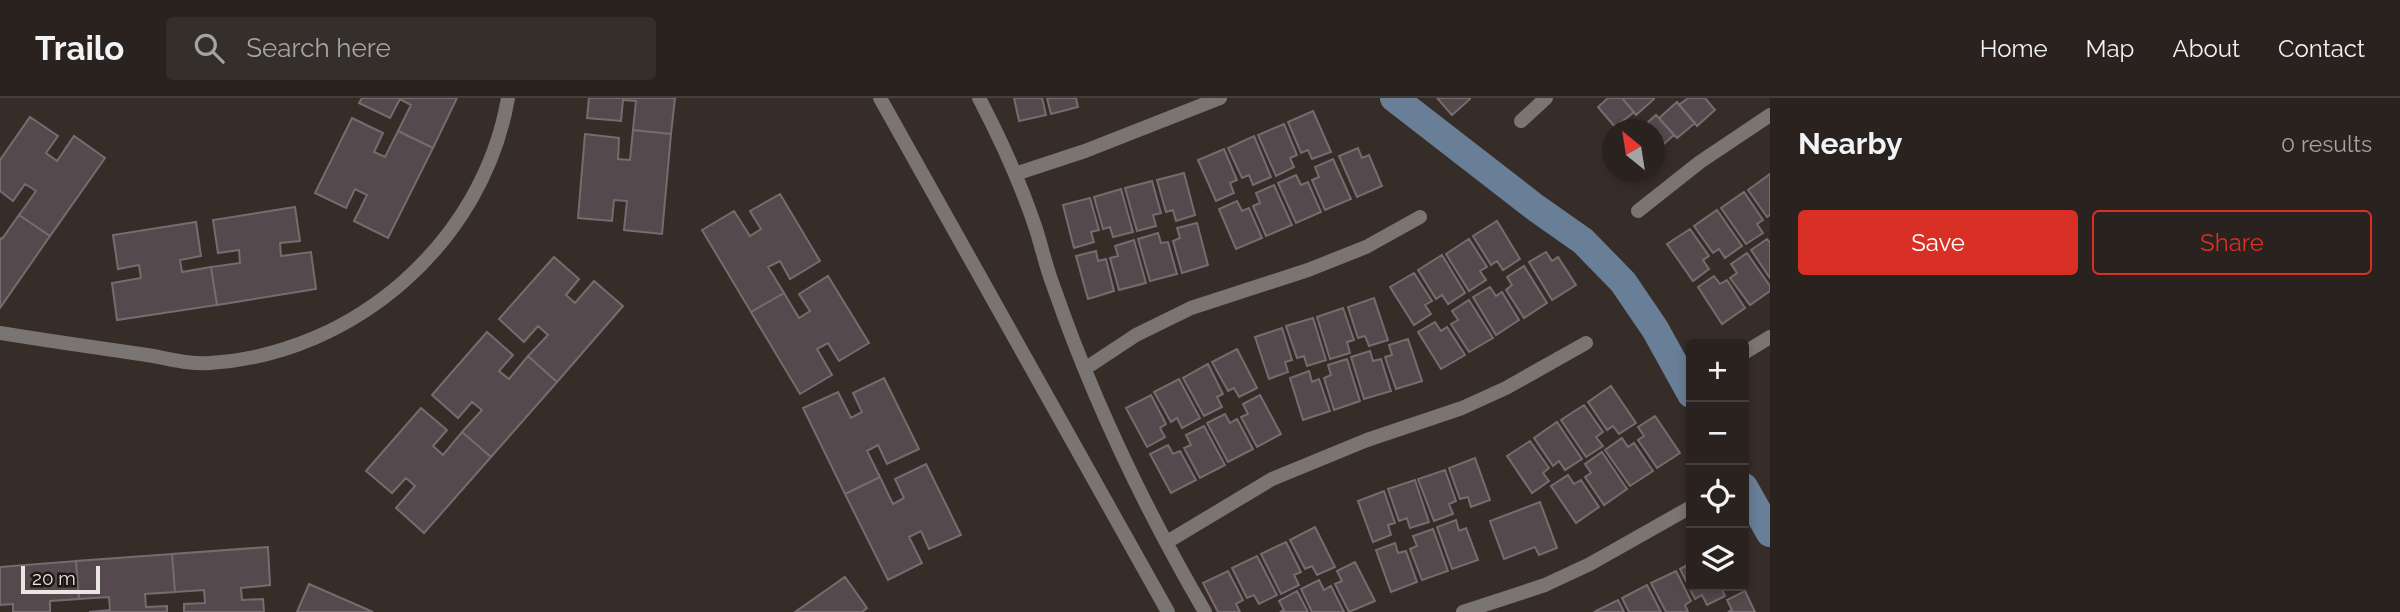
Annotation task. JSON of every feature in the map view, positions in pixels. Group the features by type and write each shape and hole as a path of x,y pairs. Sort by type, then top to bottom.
{"street":[{"path":"0,333 207,364 276,352 320,336 371,307 399,286 425,262 448,235 483,176 496,144 508,98"},
{"path":"880,98 1168,612"},
{"path":"979,98 1015,174 1036,229 1052,284 1113,433 1205,612"},
{"path":"1015,174 1131,134 1220,98"},
{"path":"1521,121 1546,98"},
{"path":"1638,211 1700,162 1770,115"},
{"path":"1086,369 1136,335 1191,308 1308,270 1366,247 1420,216"},
{"path":"1749,350 1770,337"},
{"path":"1167,542 1272,479 1367,440 1462,408 1507,388 1586,343"},
{"path":"1463,612 1545,585 1590,564 1686,510"}],"building":[{"path":"362,98 457,98 433,148 398,131 411,105 400,99 390,118 359,103"},
{"path":"589,98 675,98 671,134 633,130 636,101 623,100 621,121 587,118"},
{"path":"1014,98 1042,98 1046,115 1019,121"},
{"path":"1047,98 1076,98 1078,107 1051,114"},
{"path":"1437,98 1469,98 1470,99 1452,115"},
{"path":"1608,98 1622,98 1634,112 1625,119 1608,119 1598,107"},
{"path":"1622,98 1653,98 1654,99 1636,115"},
{"path":"1688,98 1705,98 1715,110 1697,126 1679,105"},
{"path":"1677,102 1695,123 1677,138 1665,125 1665,119 1659,118"},
{"path":"1313,111 1331,152 1312,159 1308,150 1301,153 1288,122"},
{"path":"30,117 58,136 46,153 57,161 74,136 105,158 50,236 19,215 36,191 25,184 13,201 0,191 0,160"},
{"path":"352,118 383,133 374,152 385,157 398,131 433,148 388,238 354,221 367,195 355,189 346,208 315,193"},
{"path":"1284,124 1297,155 1290,158 1294,167 1276,176 1258,135"},
{"path":"1665,125 1674,135 1665,143"},
{"path":"633,130 671,134 662,234 624,230 627,201 614,200 612,221 578,218 585,134 619,138 618,159 630,160"},
{"path":"1254,136 1271,177 1253,185 1249,175 1242,178 1228,148"},
{"path":"1358,148 1362,158 1369,155 1382,186 1357,197 1339,156"},
{"path":"1224,149 1237,180 1230,183 1234,193 1216,201 1198,160"},
{"path":"1333,159 1351,199 1325,210 1312,180 1319,177 1315,167"},
{"path":"1184,173 1195,215 1176,221 1173,210 1166,212 1157,180"},
{"path":"1770,174 1770,215 1767,217 1748,190"},
{"path":"1296,175 1301,185 1308,182 1321,212 1296,223 1278,183"},
{"path":"1152,181 1161,213 1153,215 1156,226 1137,231 1125,188"},
{"path":"1274,185 1292,225 1266,236 1253,206 1260,203 1256,193"},
{"path":"1121,189 1133,232 1113,237 1110,227 1103,229 1094,197"},
{"path":"1744,192 1763,220 1757,224 1763,233 1746,244 1721,208"},
{"path":"780,194 820,261 790,279 780,261 768,267 784,293 751,312 702,230 734,211 750,236 761,229 750,211"},
{"path":"1090,198 1099,230 1091,232 1094,242 1074,248 1063,205"},
{"path":"1237,201 1242,211 1249,208 1262,238 1236,249 1219,209"},
{"path":"295,207 300,241 280,243 281,256 311,252 316,289 217,305 211,267 240,263 239,250 218,253 213,220"},
{"path":"1717,210 1742,246 1725,258 1719,249 1713,253 1694,226"},
{"path":"19,215 50,236 0,308 0,238 2,239"},
{"path":"1497,221 1520,259 1503,270 1497,261 1491,265 1473,236"},
{"path":"196,222 201,256 180,260 182,272 211,267 217,305 117,320 112,283 141,278 139,265 118,269 113,235"},
{"path":"1197,223 1208,265 1182,273 1173,241 1180,238 1177,228"},
{"path":"1690,229 1709,256 1703,260 1709,269 1693,281 1667,244"},
{"path":"1158,233 1161,243 1168,242 1177,274 1150,281 1138,239"},
{"path":"1469,239 1487,267 1480,271 1486,280 1469,291 1446,254"},
{"path":"1767,239 1770,243 1770,278 1751,250"},
{"path":"1134,240 1146,283 1119,290 1110,258 1118,256 1115,246"},
{"path":"1096,251 1098,261 1106,259 1114,291 1088,299 1076,256"},
{"path":"1546,252 1552,261 1558,257 1576,285 1552,300 1529,262"},
{"path":"1747,253 1770,286 1770,291 1750,305 1730,278 1737,273 1731,264"},
{"path":"1442,255 1465,293 1448,304 1442,295 1436,299 1418,270"},
{"path":"554,257 579,279 566,295 575,303 594,281 623,306 557,382 528,356 548,335 538,326 524,342 499,319"},
{"path":"1524,266 1547,303 1524,318 1506,290 1512,285 1507,277"},
{"path":"1414,273 1432,301 1425,305 1431,314 1414,325 1390,287"},
{"path":"828,276 869,343 839,361 828,343 817,349 832,375 800,394 751,312 784,293 799,318 810,311 799,294"},
{"path":"1714,276 1720,284 1727,280 1745,308 1722,324 1698,287"},
{"path":"1490,287 1496,296 1502,292 1519,320 1496,335 1473,297"},
{"path":"1374,298 1388,340 1369,346 1365,336 1358,338 1348,307"},
{"path":"1469,300 1493,338 1469,352 1451,324 1458,320 1452,311"},
{"path":"1343,308 1354,340 1347,342 1350,353 1330,359 1317,317"},
{"path":"1313,318 1326,360 1307,366 1304,356 1297,358 1286,326"},
{"path":"1435,322 1441,331 1447,327 1465,355 1441,369 1418,332"},
{"path":"1282,328 1292,360 1285,362 1288,372 1269,379 1255,337"},
{"path":"487,332 513,355 499,371 509,379 528,356 557,382 491,457 462,432 482,410 472,402 458,418 432,395"},
{"path":"1408,339 1422,381 1396,389 1385,357 1392,355 1389,345"},
{"path":"1237,349 1257,388 1239,397 1234,388 1228,391 1212,362"},
{"path":"1370,351 1373,361 1381,359 1391,391 1364,399 1351,357"},
{"path":"1347,359 1360,401 1334,410 1324,378 1331,375 1328,365"},
{"path":"1208,364 1223,394 1217,397 1222,407 1204,416 1183,378"},
{"path":"1309,371 1312,382 1319,379 1330,411 1303,420 1290,378"},
{"path":"884,378 919,449 887,464 878,445 867,451 880,477 845,494 803,408 838,392 851,418 862,412 853,393"},
{"path":"1179,379 1200,418 1182,428 1177,418 1171,422 1154,392"},
{"path":"1611,386 1636,423 1619,434 1613,426 1607,430 1588,402"},
{"path":"1151,395 1166,424 1160,428 1165,437 1147,447 1126,408"},
{"path":"1260,395 1281,434 1257,447 1241,417 1248,414 1243,404"},
{"path":"1584,405 1603,432 1596,437 1603,446 1586,457 1561,420"},
{"path":"421,408 447,430 433,446 443,455 462,432 491,457 424,533 396,508 415,486 406,478 392,493 366,471"},
{"path":"1225,414 1230,423 1237,419 1253,449 1228,462 1207,423"},
{"path":"1655,416 1680,453 1657,468 1638,440 1644,436 1638,427"},
{"path":"1557,422 1582,459 1565,470 1559,461 1553,466 1534,438"},
{"path":"1204,426 1225,465 1200,478 1184,448 1191,445 1186,435"},
{"path":"1622,438 1628,447 1634,443 1653,471 1630,486 1605,450"},
{"path":"1530,441 1549,468 1543,473 1549,481 1532,493 1507,456"},
{"path":"1168,445 1173,454 1180,451 1196,480 1171,493 1150,454"},
{"path":"1602,452 1627,489 1604,505 1585,477 1591,473 1585,464"},
{"path":"1475,458 1490,500 1471,507 1468,497 1460,499 1449,468"},
{"path":"926,464 961,535 929,549 921,531 909,537 922,563 888,580 845,494 880,477 893,504 904,498 895,479"},
{"path":"1445,470 1456,501 1449,504 1453,514 1434,521 1418,479"},
{"path":"1568,475 1574,484 1581,480 1599,507 1576,523 1551,486"},
{"path":"1415,480 1429,522 1410,528 1407,518 1399,521 1388,489"},
{"path":"1384,491 1395,523 1388,525 1391,535 1373,542 1358,501"},
{"path":"1540,502 1557,548 1539,555 1535,547 1504,559 1490,521"},
{"path":"1456,520 1459,531 1466,528 1478,560 1452,569 1437,527"},
{"path":"1315,527 1335,567 1317,575 1312,566 1305,569 1290,540"},
{"path":"1433,529 1448,571 1422,580 1410,549 1417,546 1413,536"},
{"path":"1286,542 1301,572 1294,575 1299,585 1281,594 1261,554"},
{"path":"1395,543 1398,553 1406,551 1417,582 1391,592 1376,550"},
{"path":"268,547 270,585 241,588 242,600 263,599 264,612 184,612 184,604 205,603 204,590 175,592 172,554"},
{"path":"172,554 175,592 145,594 146,607 167,606 167,612 89,612 110,610 109,597 79,599 76,561"},
{"path":"1257,556 1277,595 1259,604 1254,595 1247,598 1232,568"},
{"path":"76,561 79,599 50,601 50,612 13,612 13,604 0,605 0,567"},
{"path":"1355,562 1375,601 1349,612 1335,584 1342,581 1337,571"},
{"path":"1686,566 1686,581 1680,569"},
{"path":"1228,571 1243,600 1236,604 1240,612 1218,612 1203,583"},
{"path":"1676,571 1691,601 1685,605 1688,612 1666,612 1651,583"},
{"path":"845,577 867,608 862,612 795,612"},
{"path":"1319,580 1324,590 1331,586 1344,612 1312,612 1301,589"},
{"path":"309,584 373,612 297,612"},
{"path":"1647,585 1661,612 1629,612 1622,598"},
{"path":"1297,591 1308,612 1280,612 1284,610 1279,601"},
{"path":"1691,591 1722,591 1725,596 1707,605 1702,595 1695,599"},
{"path":"1745,591 1755,612 1728,612 1732,610 1727,600"},
{"path":"1618,600 1624,612 1594,612"}],"waterway":[{"path":"1394,98 1583,241 1623,282 1655,329 1686,385"},
{"path":"1749,496 1770,533"}]}
